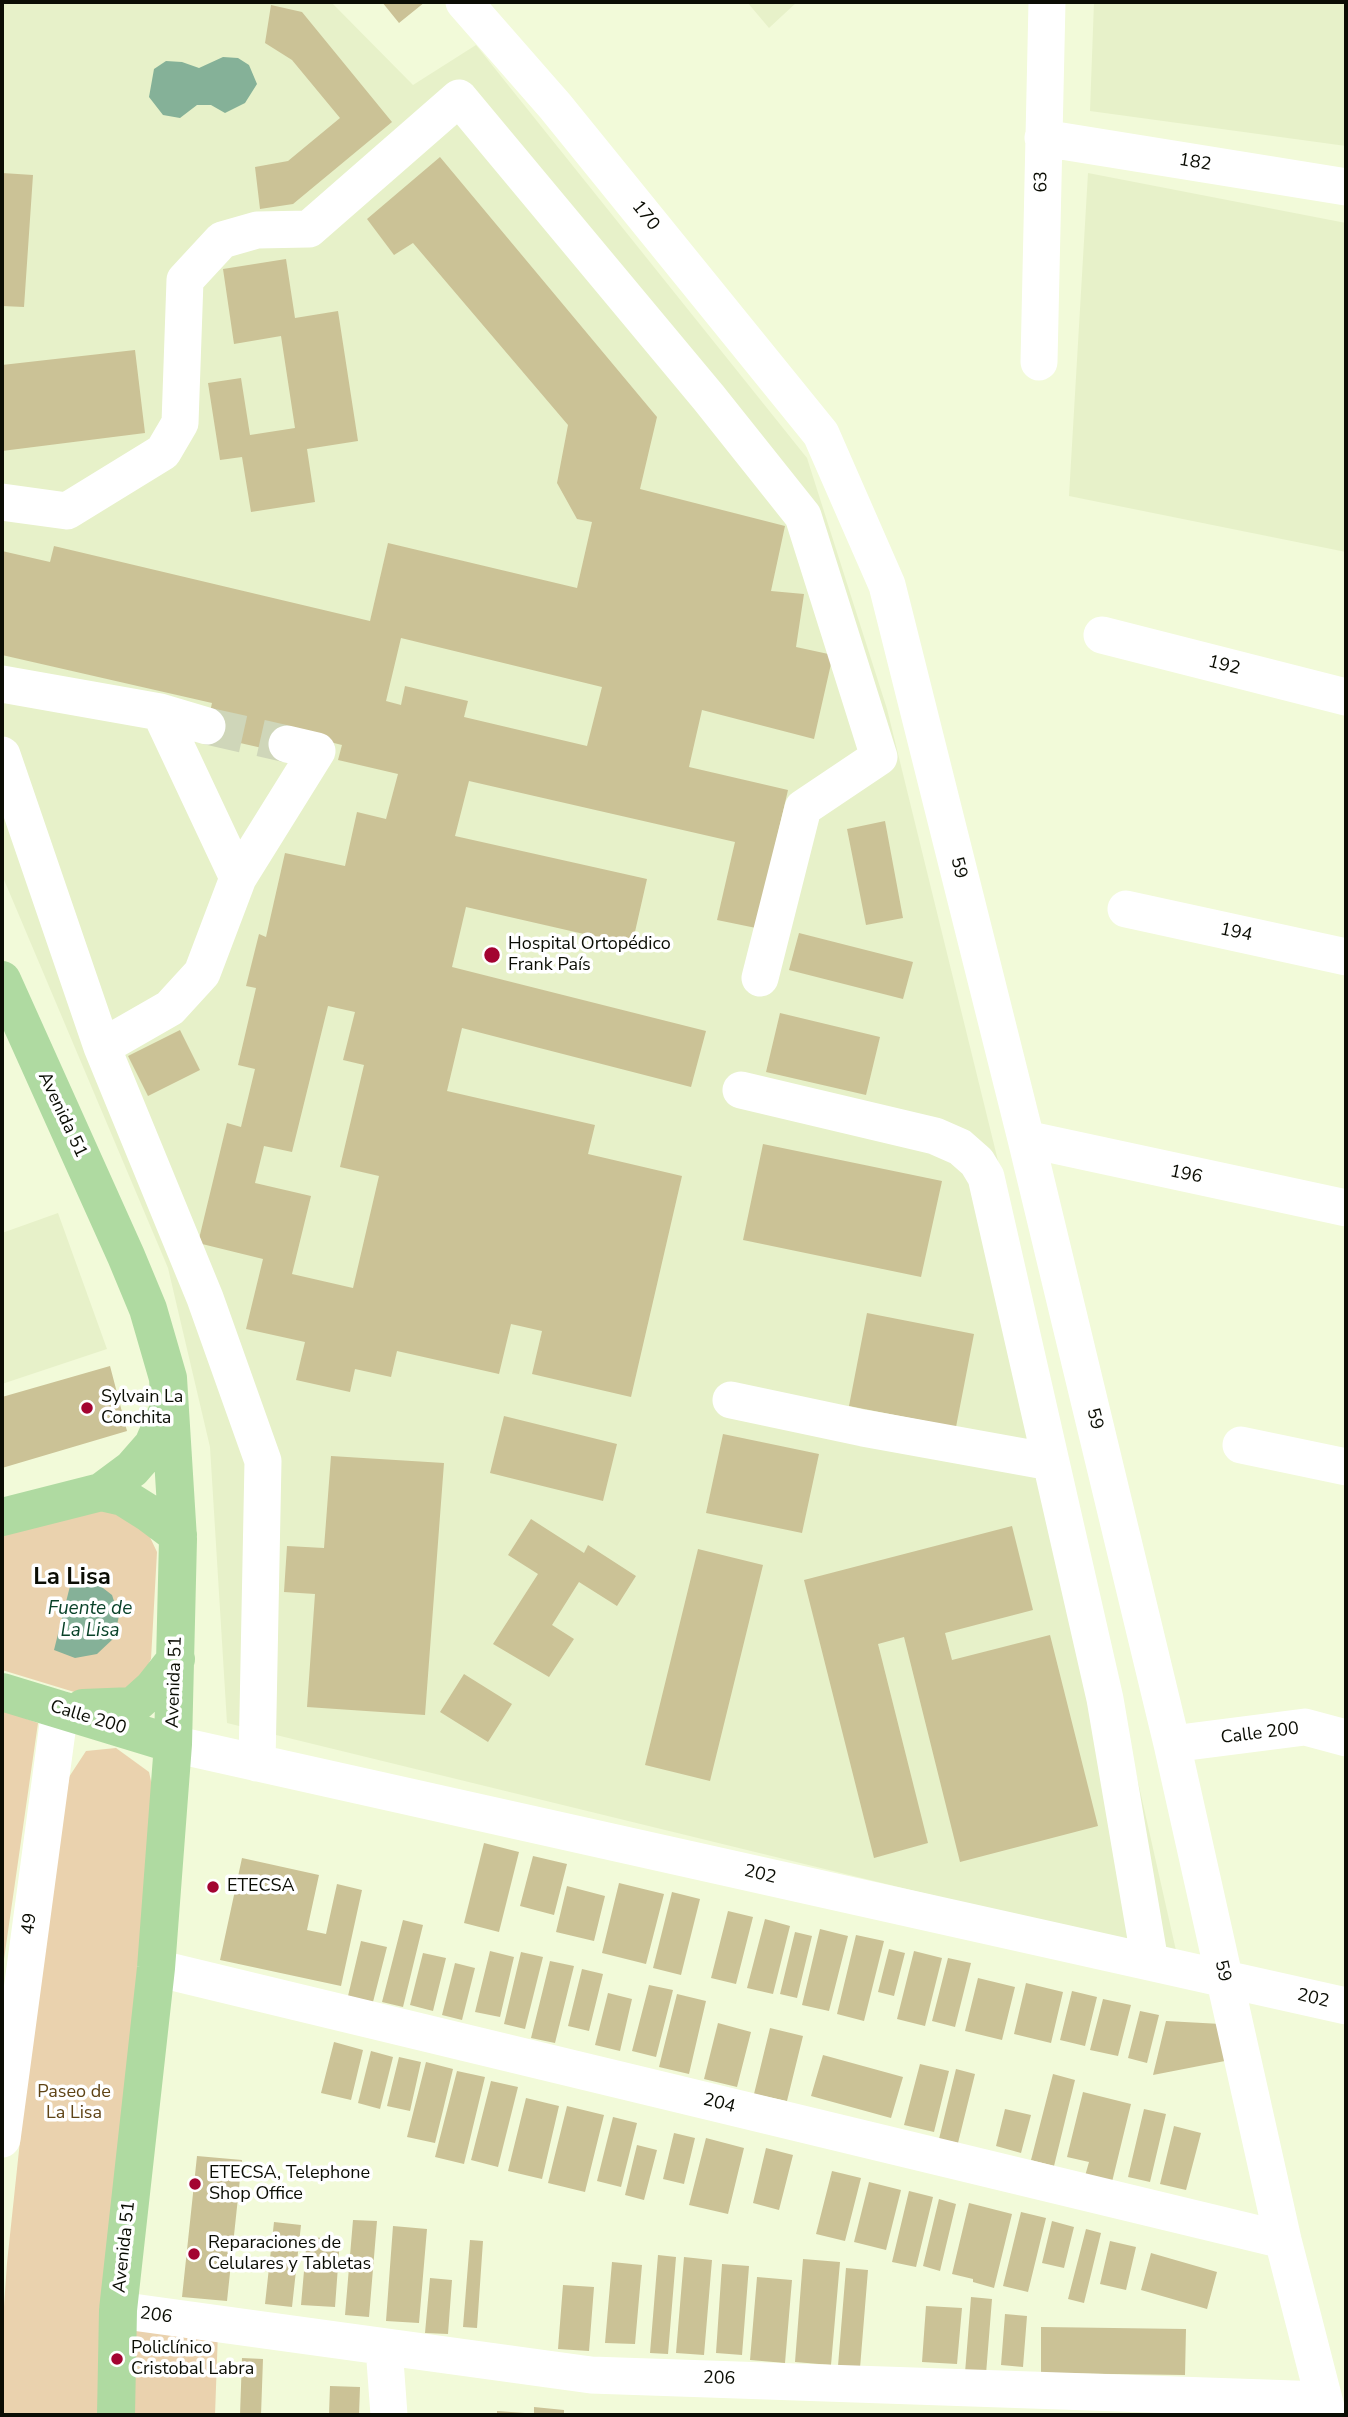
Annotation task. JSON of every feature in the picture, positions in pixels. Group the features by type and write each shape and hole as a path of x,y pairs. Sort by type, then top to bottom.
{"main road":[{"name":"Avenida 51","path":"2,980 102,1199 148,1308 168,1378 178,1535 173,1744 156,1968 118,2310 116,2415"},
{"path":"2,1517 101,1492 132,1469 153,1445 168,1410"},
{"path":"101,1492 123,1497 178,1535"},
{"path":"60,1709 133,1706 153,1688 176,1659"},
{"name":"Calle 200","path":"2,1692 173,1744"}],"street":[{"name":"170","path":"464,2 555,106 821,433"},
{"name":"63","path":"1039,362 1047,2"},
{"path":"2,502 67,511 163,452 180,423 185,280 222,240 257,230 309,229 459,98 709,398 803,516 879,757 803,808 760,978"},
{"name":"182","path":"1043,138 1346,187"},
{"name":"59","path":"821,433 887,585 1026,1139 1172,1744 1283,2240 1326,2408"},
{"name":"192","path":"1102,635 1346,697"},
{"path":"2,684 160,712 207,726"},
{"path":"160,712 239,878"},
{"path":"102,1047 170,1008 202,973 239,878 317,751 287,744"},
{"path":"2,755 102,1047 205,1298 263,1461 257,1763"},
{"name":"194","path":"1126,909 1346,957"},
{"path":"741,1090 935,1136 960,1147 977,1162 986,1177 1105,1699 1150,1962"},
{"name":"196","path":"1026,1139 1346,1208"},
{"path":"731,1400 863,1428 1051,1462"},
{"path":"1241,1445 1346,1467"},
{"name":"49","path":"2,2139 14,1952 60,1709"},
{"name":"Calle 200","path":"1172,1744 1305,1727 1346,1738"},
{"name":"202","path":"173,1744 1346,2006"},
{"name":"204","path":"156,1968 1283,2240"},
{"name":"206","path":"118,2310 591,2375 1326,2408"},
{"path":"384,2347 389,2415"}],"shaded area":[{"name":"Hospital Ortopédico Frank País","path":"2,2 331,2 413,85 476,45 807,458 887,709 1000,1169 1177,1955 227,1723 210,1447 168,1268 2,875"},
{"path":"747,2 797,2 769,28"},
{"path":"1094,2 1346,2 1346,146 1090,111"},
{"path":"1088,173 1346,223 1346,552 1069,496"},
{"path":"58,1213 107,1349 2,1384 2,1233"}],"green space":[{"path":"88,1502 106,1506 148,1533 157,1552 151,1659 139,1682 124,1695 94,1698 2,1670 2,1536"},
{"path":"2,1710 38,1723 2,1973"},
{"name":"Paseo de La Lisa","path":"116,1748 149,1772 155,1799 99,2415 2,2415 2,2335 7,2263 30,2047 69,1777 86,1751"},
{"path":"134,2325 218,2332 215,2415 126,2415"}],"water":[{"path":"223,57 238,58 249,65 257,84 245,103 225,113 211,105 197,105 180,118 163,115 149,97 154,69 166,61 182,62 199,68"},
{"name":"Fuente de La Lisa","path":"72,1578 94,1581 112,1595 119,1616 114,1638 97,1654 75,1658 54,1650"}],"building":[{"path":"382,2 425,2 399,23"},
{"path":"271,5 302,12 392,122 293,204 260,209 255,167 288,161 340,118 292,60 265,43"},
{"path":"440,157 657,417 640,489 785,526 771,591 804,594 796,647 833,655 814,739 702,710 689,767 788,790 756,928 717,920 735,842 469,781 455,836 647,879 632,945 466,907 452,967 706,1031 691,1087 462,1028 447,1091 595,1125 588,1154 682,1176 631,1397 532,1374 542,1331 511,1324 499,1374 397,1351 391,1377 355,1369 350,1392 296,1380 305,1342 246,1329 263,1259 198,1243 227,1123 241,1127 255,1069 238,1065 256,988 246,986 259,934 266,937 285,853 345,866 357,812 386,819 398,774 338,760 342,745 289,732 284,753 205,735 212,703 2,655 2,551 50,562 54,546 370,621 388,543 577,588 592,522 577,519 557,483 568,425 413,243 394,255 367,219","holes":["401,638 602,687 587,746 464,717 468,701 405,686 401,705 386,701","328,1006 355,1012 343,1060 364,1065 340,1167 379,1176 353,1288 292,1274 311,1196 255,1183 264,1146 292,1152"]},
{"path":"2,173 33,175 24,307 2,306"},
{"path":"286,259 295,318 338,311 358,441 307,449 315,502 251,512 242,457 220,460 208,383 241,378 250,435 295,428 281,336 234,344 223,269"},
{"path":"135,350 145,433 2,451 2,365"},
{"path":"885,821 903,918 866,925 847,829"},
{"path":"799,933 913,962 903,999 789,970"},
{"path":"780,1013 880,1037 866,1095 766,1072"},
{"path":"180,1030 200,1070 148,1096 128,1056"},
{"path":"763,1144 942,1181 921,1277 743,1240"},
{"path":"867,1313 974,1334 956,1427 849,1406"},
{"path":"110,1366 127,1431 2,1468 2,1397"},
{"path":"504,1416 617,1444 603,1501 490,1473"},
{"path":"723,1434 819,1454 802,1533 706,1513"},
{"path":"331,1456 444,1463 425,1715 307,1707 315,1594 284,1592 287,1546 324,1548"},
{"path":"531,1519 584,1553 588,1545 636,1576 617,1606 579,1582 552,1625 574,1639 549,1677 493,1644 538,1574 508,1555"},
{"path":"1012,1526 1033,1610 945,1633 952,1660 1050,1635 1098,1826 960,1862 904,1637 878,1644 928,1843 874,1858 804,1580"},
{"path":"698,1549 763,1565 710,1781 645,1765"},
{"path":"464,1674 512,1704 488,1742 440,1712"},
{"path":"484,1843 519,1852 499,1932 464,1923"},
{"path":"533,1856 567,1864 554,1915 520,1906"},
{"path":"242,1858 319,1875 307,1930 326,1934 337,1884 362,1890 341,1986 220,1960"},
{"path":"619,1883 664,1894 646,1964 602,1953"},
{"path":"567,1886 605,1896 594,1941 556,1932"},
{"path":"672,1892 700,1899 681,1975 653,1968"},
{"path":"728,1911 753,1917 736,1984 711,1978"},
{"path":"765,1919 790,1926 773,1994 747,1988"},
{"path":"403,1920 423,1925 403,2007 382,2002"},
{"path":"820,1929 848,1936 829,2011 802,2005"},
{"path":"795,1932 812,1936 797,1998 780,1994"},
{"path":"856,1935 884,1941 864,2021 837,2014"},
{"path":"361,1941 387,1947 373,2002 348,1996"},
{"path":"889,1949 905,1953 894,1996 878,1992"},
{"path":"490,1951 514,1957 500,2017 475,2012"},
{"path":"914,1951 942,1958 925,2026 897,2019"},
{"path":"521,1952 543,1957 525,2029 504,2024"},
{"path":"423,1953 446,1958 433,2011 410,2005"},
{"path":"948,1958 971,1963 955,2027 932,2021"},
{"path":"550,1961 574,1966 555,2043 531,2038"},
{"path":"455,1963 475,1968 462,2020 442,2015"},
{"path":"582,1969 603,1974 589,2031 568,2026"},
{"path":"978,1978 1015,1987 1002,2040 965,2031"},
{"path":"1026,1983 1063,1992 1051,2043 1014,2034"},
{"path":"649,1985 673,1990 656,2057 632,2051"},
{"path":"1072,1991 1097,1997 1085,2046 1060,2040"},
{"path":"608,1993 632,1999 620,2051 595,2045"},
{"path":"677,1994 706,2001 689,2074 659,2067"},
{"path":"1103,1999 1131,2005 1118,2056 1090,2050"},
{"path":"1140,2011 1159,2015 1147,2063 1128,2058"},
{"path":"1166,2021 1221,2024 1230,2060 1153,2075"},
{"path":"718,2023 751,2032 737,2087 704,2079"},
{"path":"770,2028 803,2036 787,2101 754,2094"},
{"path":"334,2042 363,2050 351,2100 321,2093"},
{"path":"371,2051 393,2057 380,2109 358,2103"},
{"path":"823,2055 903,2077 891,2118 811,2096"},
{"path":"399,2057 421,2062 410,2111 387,2106"},
{"path":"426,2062 453,2069 435,2143 407,2137"},
{"path":"920,2064 949,2071 934,2132 904,2125"},
{"path":"956,2069 975,2074 958,2143 939,2139"},
{"path":"457,2071 485,2077 464,2164 435,2157"},
{"path":"1053,2074 1075,2080 1054,2166 1031,2160"},
{"path":"491,2081 518,2087 498,2167 471,2160"},
{"path":"1083,2092 1131,2104 1112,2182 1085,2176 1089,2162 1067,2157"},
{"path":"526,2098 559,2106 542,2179 508,2171"},
{"path":"567,2106 604,2115 585,2192 548,2183"},
{"path":"1005,2109 1031,2115 1021,2153 996,2146"},
{"path":"1144,2109 1166,2114 1150,2182 1128,2177"},
{"path":"613,2117 637,2123 621,2187 597,2181"},
{"path":"1174,2126 1201,2133 1186,2190 1160,2184"},
{"path":"674,2133 695,2138 684,2184 663,2179"},
{"path":"706,2138 744,2148 728,2214 689,2205"},
{"path":"637,2145 657,2150 644,2200 625,2195"},
{"path":"766,2148 793,2155 779,2210 753,2203"},
{"path":"197,2156 242,2160 227,2301 182,2297"},
{"path":"832,2171 861,2178 845,2241 816,2234"},
{"path":"869,2182 901,2190 886,2250 854,2242"},
{"path":"909,2191 933,2197 916,2267 892,2262"},
{"path":"939,2199 956,2204 940,2271 923,2266"},
{"path":"969,2203 1012,2214 994,2288 952,2274"},
{"path":"1021,2212 1046,2218 1028,2292 1003,2286"},
{"path":"353,2220 377,2221 369,2317 345,2315"},
{"path":"1052,2221 1074,2227 1064,2268 1042,2263"},
{"path":"274,2222 301,2225 292,2307 265,2304"},
{"path":"393,2226 427,2229 419,2323 386,2321"},
{"path":"1086,2229 1101,2233 1084,2303 1068,2299"},
{"path":"307,2237 340,2239 335,2307 301,2305"},
{"path":"470,2240 483,2241 477,2328 463,2327"},
{"path":"1110,2241 1136,2247 1126,2290 1100,2284"},
{"path":"1151,2253 1217,2272 1207,2309 1141,2290"},
{"path":"658,2255 676,2257 668,2354 650,2353"},
{"path":"684,2257 712,2260 704,2355 676,2353"},
{"path":"803,2259 840,2262 831,2365 795,2362"},
{"path":"612,2262 642,2265 635,2344 605,2343"},
{"path":"722,2264 749,2266 742,2355 716,2353"},
{"path":"846,2268 868,2270 860,2368 838,2366"},
{"path":"757,2277 792,2280 785,2363 750,2360"},
{"path":"430,2278 452,2280 448,2334 425,2333"},
{"path":"563,2285 594,2287 589,2351 558,2349"},
{"path":"971,2297 992,2299 986,2374 965,2373"},
{"path":"926,2306 962,2308 957,2364 922,2362"},
{"path":"1005,2314 1027,2316 1023,2367 1001,2365"},
{"path":"1041,2327 1186,2329 1185,2375 1041,2373"},
{"path":"242,2358 263,2359 261,2415 240,2415"},
{"path":"330,2386 360,2387 359,2415 329,2415"},
{"path":"534,2407 564,2410 564,2415 534,2415"},
{"path":"497,2411 525,2413 525,2415 497,2415"}],"tunnel":[{"path":"207,726 287,744"}],"place":[{"name":"Hospital Ortopédico Frank País","path":"492,955"},
{"name":"Sylvain La Conchita","path":"87,1408"},
{"name":"ETECSA","path":"213,1887"},
{"name":"ETECSA, Telephone Shop Office","path":"195,2184"},
{"name":"Reparaciones de Celulares y Tabletas","path":"194,2254"},
{"name":"Policlínico Cristobal Labra","path":"117,2359"}],"district":[{"name":"La Lisa","path":"72,1578"}]}
